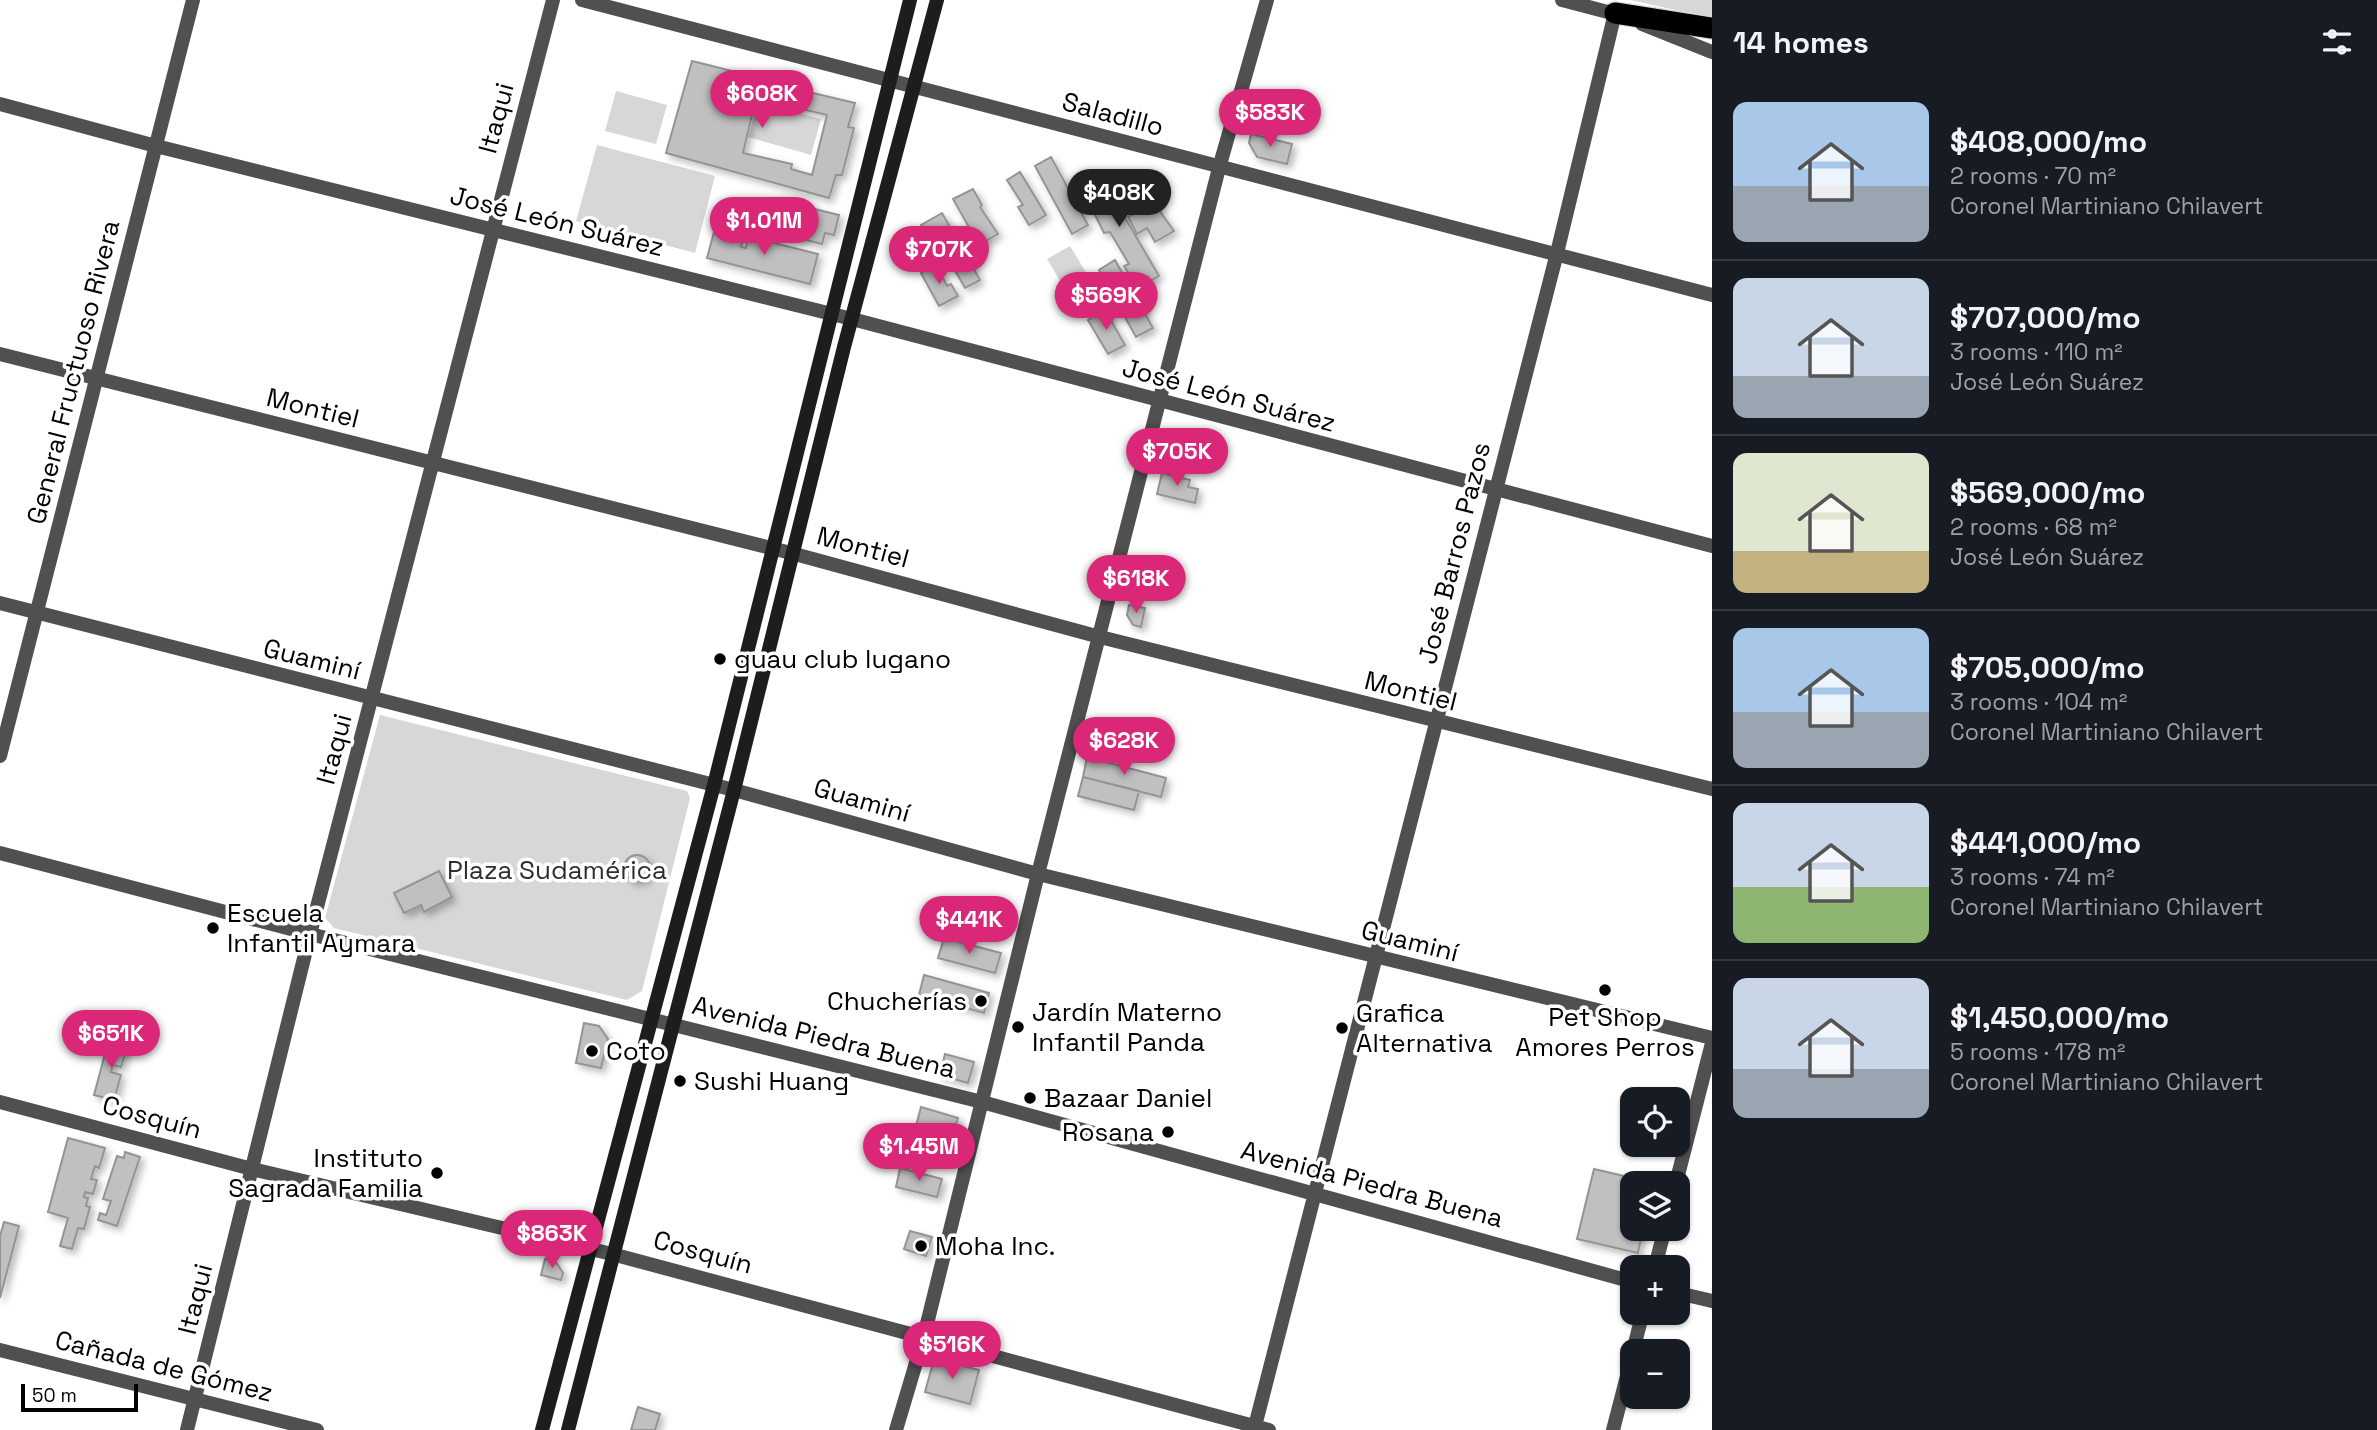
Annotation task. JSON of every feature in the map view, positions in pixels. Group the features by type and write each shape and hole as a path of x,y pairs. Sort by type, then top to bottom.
{"highway":[{"path":"1615,13 1712,28"}],"main road":[{"path":"542,1430 714,785 910,0"},
{"path":"568,1430 734,790 791,553 937,0"}],"street":[{"name":"General Fructuoso Rivera","path":"0,756 193,0"},
{"name":"Itaqui","path":"187,1430 310,934 553,0"},
{"name":"Saladillo","path":"582,0 1712,295"},
{"path":"896,1430 924,1336 1038,874 1219,168 1267,0"},
{"path":"1562,0 1615,13 1712,51"},
{"name":"José Barros Pazos","path":"1259,1429 1315,1194 1557,253 1615,13"},
{"name":"José León Suárez","path":"0,104 156,146 852,319 1712,547"},
{"name":"Montiel","path":"0,354 791,553 1100,638 1712,789"},
{"name":"Guaminí","path":"0,603 734,790 1038,874 1712,1041"},
{"name":"Avenida Piedra Buena","path":"0,853 310,934 982,1101 1620,1278"},
{"path":"1679,1171 1712,1041"},
{"name":"Cosquín","path":"0,1102 252,1168 612,1254 924,1336 1259,1429"},
{"path":"1690,1296 1712,1301"},
{"name":"Cañada de Gómez","path":"0,1350 317,1430"},
{"path":"1613,1430 1620,1403"}],"green space":[{"path":"1630,0 1712,0 1712,18"},
{"path":"616,91 667,105 656,144 605,131"},
{"path":"758,102 821,119 811,155 748,137"},
{"path":"597,145 715,176 695,253 576,221"},
{"path":"1070,246 1101,297 1078,311 1047,259"},
{"name":"Plaza Sudamérica","path":"380,715 687,791 690,798 642,991 627,1000 334,928 325,918"}],"building":[{"path":"692,61 760,78 759,84 771,88 771,83 855,103 848,127 854,128 842,175 836,175 829,198 666,153","holes":["756,98 827,115 812,175 791,169 792,164 743,153"]},
{"path":"1251,134 1292,144 1287,164 1257,157 1249,143"},
{"path":"1051,157 1088,225 1072,234 1035,166"},
{"path":"1020,172 1046,215 1029,225 1018,207 1023,205 1007,180"},
{"path":"1099,173 1159,276 1143,285 1139,278 1133,281 1124,266 1129,264 1110,232 1104,233 1080,185"},
{"path":"1149,185 1158,201 1154,203 1174,231 1155,242 1147,228 1137,234 1128,217 1137,212 1128,196"},
{"path":"973,189 982,205 980,207 998,234 979,245 953,199"},
{"path":"774,199 839,215 834,235 825,233 822,244 766,230"},
{"path":"942,213 955,236 960,233 973,257 968,259 980,280 965,288 939,242 933,246 921,225"},
{"path":"714,232 743,239 741,247 746,248 747,242 757,242 758,239 818,254 810,284 707,258"},
{"path":"1115,260 1153,328 1136,337 1099,270"},
{"path":"936,264 947,286 951,284 958,296 939,306 921,273"},
{"path":"1105,310 1125,345 1108,354 1088,320"},
{"path":"1162,473 1190,480 1188,487 1198,489 1195,503 1157,494"},
{"path":"1129,605 1145,608 1141,627 1133,625 1127,615"},
{"path":"1087,757 1166,778 1161,797 1083,777"},
{"path":"1083,777 1139,791 1134,810 1078,796"},
{"path":"637,855 646,859 650,868 646,877 637,881 628,877 624,868 628,859"},
{"path":"439,871 452,897 424,912 421,905 404,913 394,893"},
{"path":"944,938 1001,953 995,973 938,958"},
{"path":"924,975 989,993 984,1013 919,995"},
{"name":"Coto","path":"584,1023 599,1026 608,1039 601,1068 576,1063"},
{"path":"109,1039 128,1044 121,1067 113,1065 111,1072 121,1075 114,1100 94,1095"},
{"path":"945,1054 974,1062 968,1083 940,1075"},
{"path":"921,1107 958,1118 952,1136 916,1126"},
{"path":"68,1138 105,1148 99,1168 95,1166 91,1179 97,1180 93,1194 85,1192 84,1197 88,1198 86,1206 90,1207 84,1229 78,1228 72,1249 60,1246 68,1218 48,1212"},
{"path":"125,1152 140,1157 117,1226 98,1220 100,1213 106,1215 111,1201 103,1199 117,1156 124,1158"},
{"path":"900,1168 942,1179 937,1197 896,1187"},
{"path":"1594,1169 1620,1175 1620,1241 1640,1241 1638,1253 1577,1239"},
{"path":"4,1222 19,1226 0,1298 0,1236"},
{"path":"910,1231 932,1237 926,1256 904,1249"},
{"path":"545,1259 556,1262 563,1273 561,1280 541,1275"},
{"path":"934,1359 979,1370 970,1404 925,1392"},
{"path":"638,1407 660,1414 655,1430 631,1430"}],"place":[{"name":"guau club lugano","path":"720,659"},
{"name":"Escuela Infantil Aymara","path":"213,928"},
{"name":"Pet Shop Amores Perros","path":"1605,990"},
{"name":"Chucherías","path":"981,1001"},
{"name":"Jardín Materno Infantil Panda","path":"1018,1027"},
{"name":"Grafica Alternativa","path":"1342,1028"},
{"name":"Coto","path":"592,1051"},
{"name":"Sushi Huang","path":"680,1081"},
{"name":"Bazaar Daniel","path":"1030,1098"},
{"name":"Rosana","path":"1168,1132"},
{"name":"Instituto Sagrada Familia","path":"437,1173"},
{"name":"Moha Inc.","path":"921,1246"}]}
